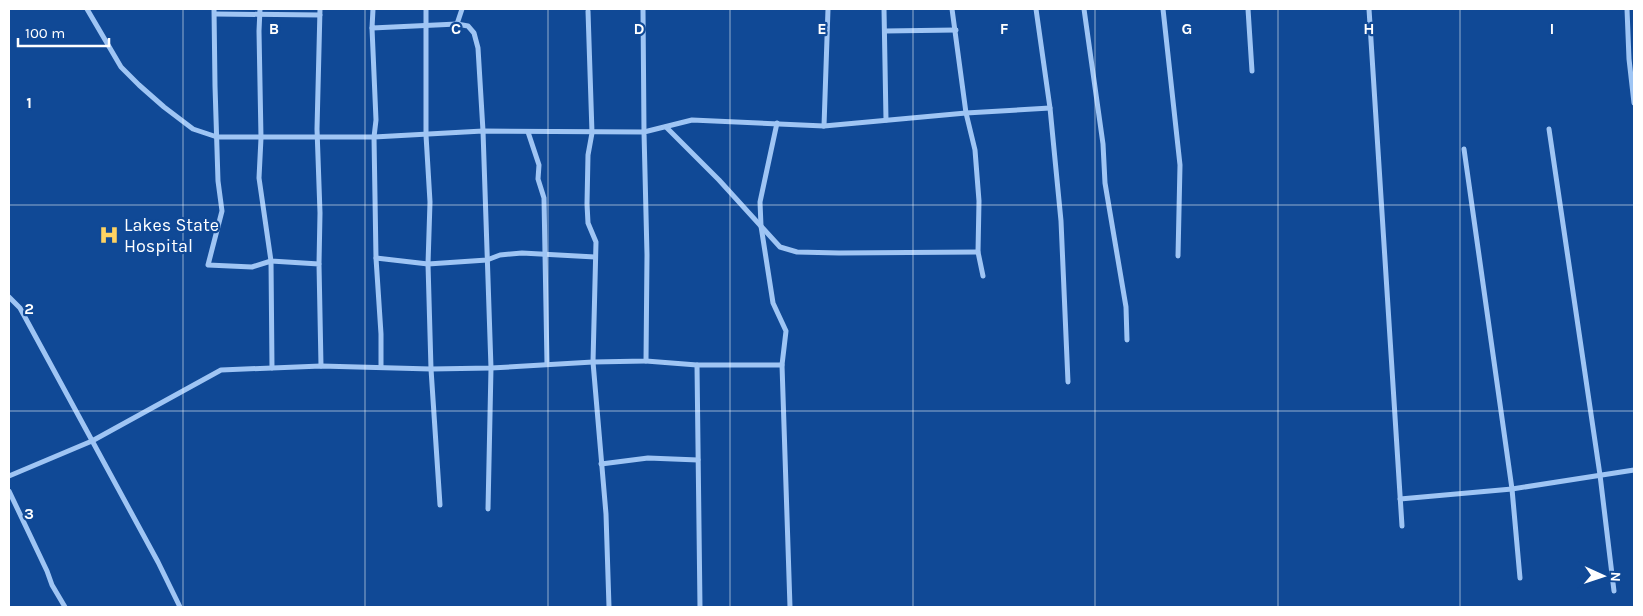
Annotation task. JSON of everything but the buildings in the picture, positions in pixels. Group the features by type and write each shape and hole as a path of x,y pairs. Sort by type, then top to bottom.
{"street":[{"path":"87,9 121,67 139,85 193,129 217,138 374,137 483,132 644,132 692,120 824,126 966,113 1050,108"},
{"path":"320,9 317,136 320,213 318,264 321,366"},
{"path":"373,9 372,28 376,120 374,137 376,258 381,334 380,367"},
{"path":"426,9 426,135 430,202 428,264 430,369 440,505"},
{"path":"456,24 462,9"},
{"path":"643,9 647,255 646,361"},
{"path":"824,126 828,9"},
{"path":"884,9 886,120"},
{"path":"952,9 966,113 975,150 979,201 978,252 983,276"},
{"path":"1036,9 1050,108 1061,221 1068,382"},
{"path":"1084,9 1103,144 1105,184 1126,308 1127,340"},
{"path":"1163,9 1180,166 1178,256"},
{"path":"1248,9 1252,71"},
{"path":"1369,9 1402,526"},
{"path":"1627,9 1629,59 1634,104"},
{"path":"318,264 271,261 252,267 208,265 222,211 218,181 215,11 320,15"},
{"path":"588,11 592,133 588,155 587,204 588,222 596,242 593,362 606,514 609,607"},
{"path":"261,12 259,31 261,138 259,178 271,261 272,368"},
{"path":"372,28 456,24 468,26 474,33 478,48 483,132 491,368 488,509"},
{"path":"885,31 956,30"},
{"path":"777,123 760,202 761,226 773,302 786,331 782,365 790,607"},
{"path":"666,127 719,180 780,246 797,252 978,252"},
{"path":"1549,129 1600,475 1614,591"},
{"path":"528,132 539,165 538,180 544,198 547,364"},
{"path":"1464,149 1512,489 1520,578"},
{"path":"376,258 428,264 487,260 500,255 522,253 595,257"},
{"path":"9,298 20,308 154,553 180,607"},
{"path":"9,476 92,441 221,370 321,366 430,369 491,368 646,361 697,365 782,365"},
{"path":"697,365 700,607"},
{"path":"601,464 648,458 698,460"},
{"path":"1400,500 1512,489 1634,470"},
{"path":"9,491 52,585 65,607"}],"place":[{"name":"Lakes State Hospital","path":"109,235"}]}
